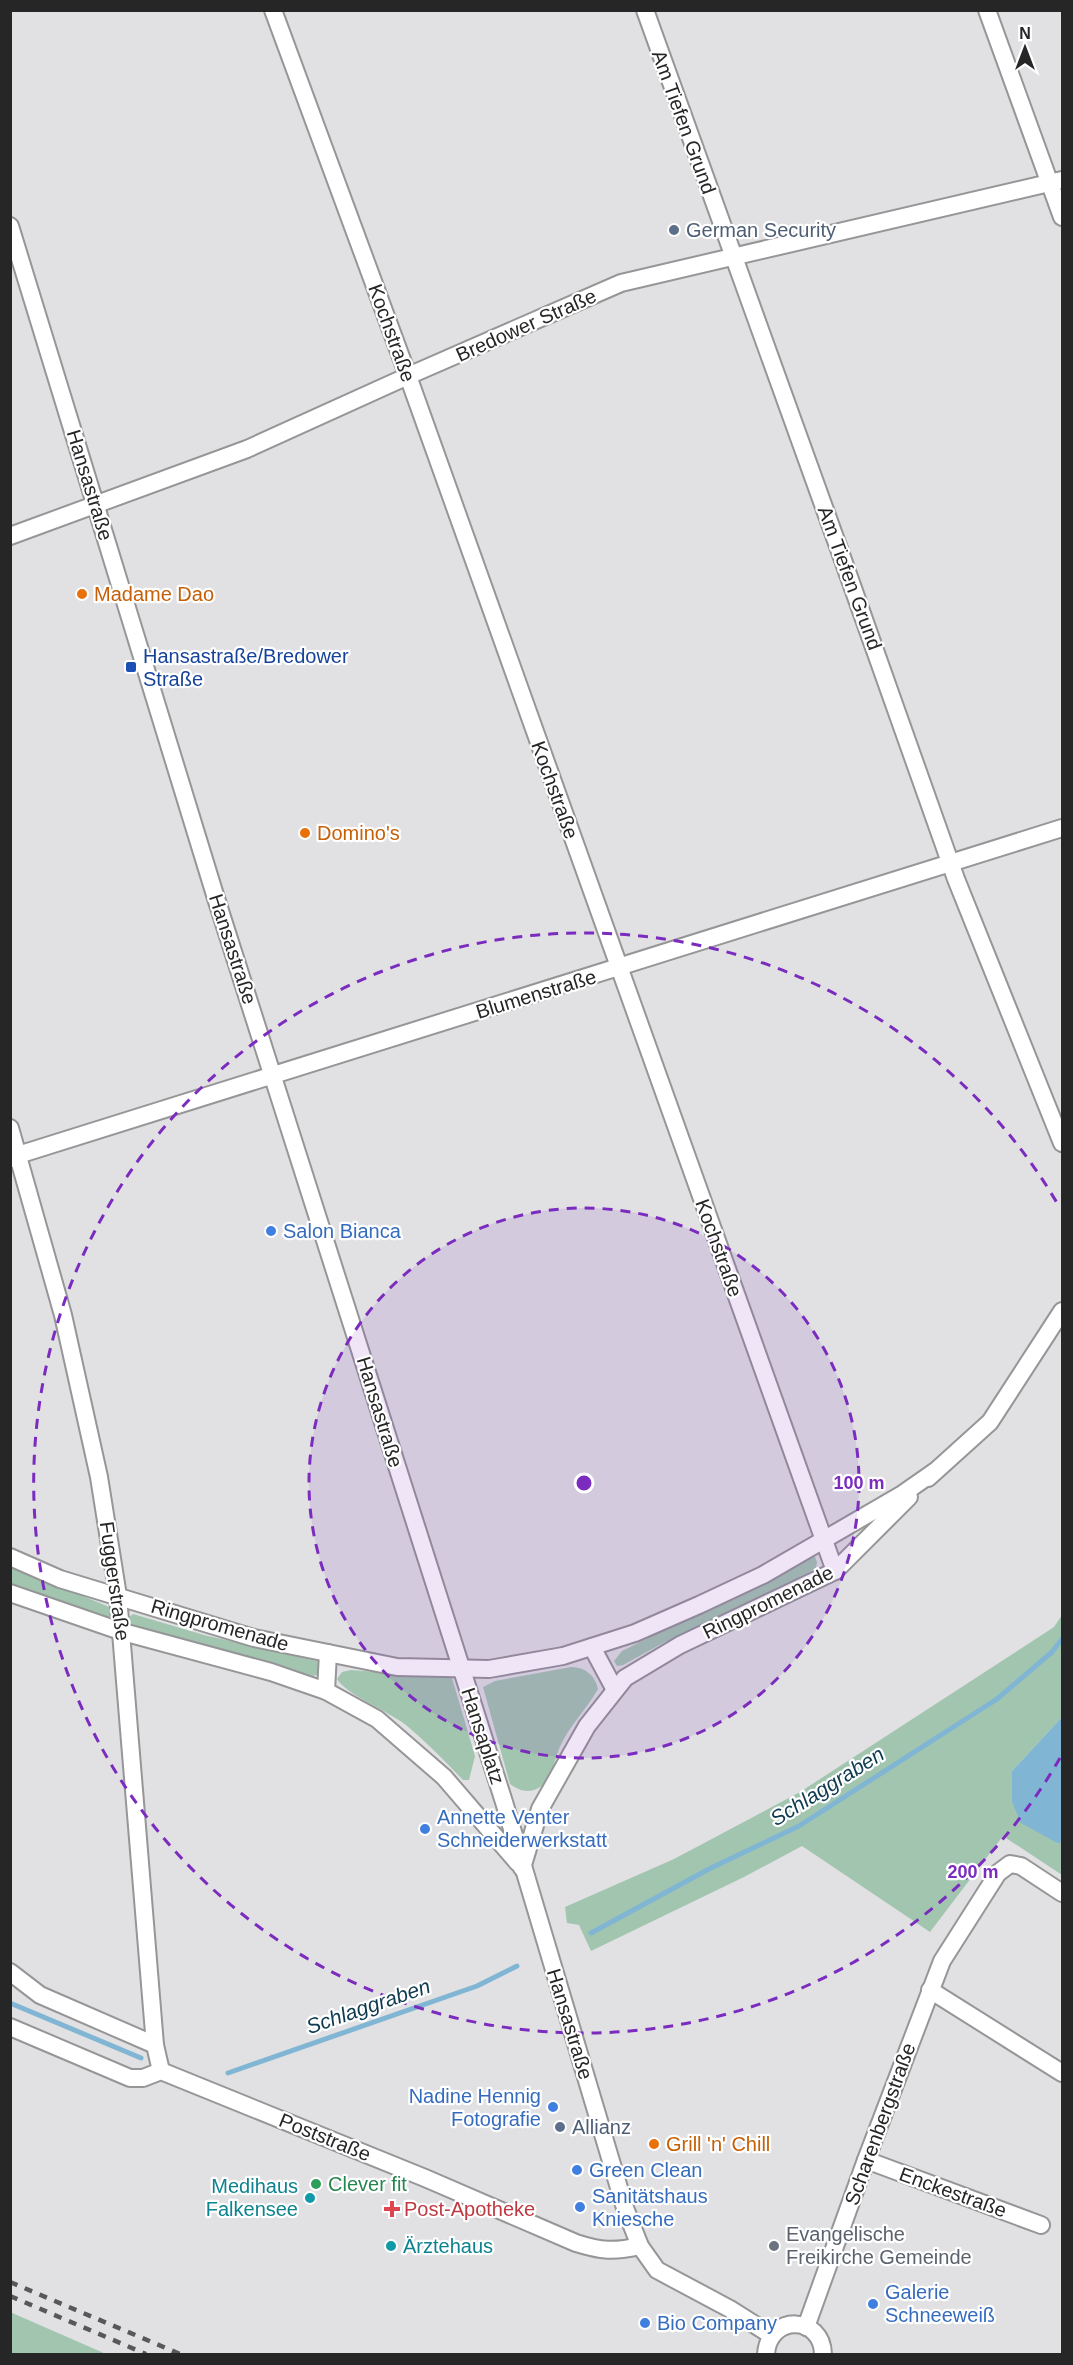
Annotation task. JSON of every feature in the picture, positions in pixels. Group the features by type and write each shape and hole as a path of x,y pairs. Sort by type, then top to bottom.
{"street":[{"name":"Kochstraße","path":"273,10 408,376 835,1571"},
{"name":"Am Tiefen Grund","path":"645,10 951,865 1062,1143"},
{"path":"987,10 1056,182 1062,217"},
{"name":"Bredower Straße","path":"10,536 247,449 621,283 1056,182"},
{"name":"Hansastraße","path":"10,226 212,885 461,1670"},
{"name":"Blumenstraße","path":"14,1157 951,865 1062,828"},
{"name":"Fuggerstraße","path":"10,1128 14,1157 63,1315 99,1476 118,1596 123,1632 155,2045"},
{"name":"Ringpromenade","path":"522,1869 540,1809 586,1726 624,1678 680,1645 835,1571 934,1472 990,1422 1062,1311"},
{"name":"Ringpromenade","path":"10,1557 60,1579 254,1638 397,1667 489,1670 553,1658 635,1633 763,1575 901,1495 934,1472"},
{"name":"Ringpromenade","path":"10,1593 123,1632 271,1672 326,1691 377,1719 444,1777 522,1869"},
{"path":"592,1647 615,1690"},
{"path":"326,1691 328,1653"},
{"name":"Hansaplatz","path":"461,1670 504,1802"},
{"name":"Hansastraße","path":"504,1802 522,1869 615,2176 640,2246"},
{"name":"Scharenbergstraße","path":"806,2326 942,1961 998,1873 1010,1864 1021,1866 1062,1893"},
{"path":"10,1972 40,1995 155,2045 162,2071 143,2078 130,2078 10,2027"},
{"path":"930,1990 1062,2073"},
{"name":"Poststraße","path":"162,2071 576,2243 599,2250 619,2250 640,2246"},
{"name":"Enckestraße","path":"866,2160 1041,2225"},
{"path":"640,2246 657,2270 730,2309 771,2336"},
{"path":"766,2355 767,2344 771,2336 778,2329 787,2325 806,2326 819,2339 823,2355"}],"green space":[{"path":"815,1557 816,1568 768,1596 663,1643 623,1665 617,1666 614,1661 622,1651 808,1558"},
{"path":"10,1566 107,1606 112,1610 108,1620 11,1586"},
{"path":"133,1614 204,1635 321,1662 320,1674 313,1676 127,1626 127,1619"},
{"path":"1062,1615 1062,1717 1012,1771 1012,1802 1058,1844 1062,1838 1062,1875 1003,1836 930,1932 802,1846 744,1877 591,1951 579,1925 567,1923 565,1907 674,1859 800,1792 1054,1627"},
{"path":"571,1667 589,1673 598,1689 563,1741 550,1775 544,1784 532,1790 525,1791 517,1788 510,1784 483,1687 495,1681"},
{"path":"351,1670 452,1678 475,1756 469,1780 463,1780 406,1725 342,1685 337,1679 342,1672"},
{"path":"10,2312 106,2354 11,2354"}],"water":[{"path":"1062,1717 1062,1838 1059,1844 1021,1823 1012,1802 1012,1771"}],"waterway":[{"name":"Schlaggraben","path":"591,1933 709,1869 799,1826 997,1699 1052,1652 1062,1639"},
{"name":"Schlaggraben","path":"228,2073 477,1986 517,1966"},
{"name":"Schlaggraben","path":"10,2003 141,2058"}],"railway":[{"path":"10,2282 180,2354"},
{"path":"10,2296 146,2354"}],"place":[{"name":"German Security","path":"674,230"},
{"name":"Madame Dao","path":"82,594"},
{"name":"Hansastraße/Bredower Straße","path":"131,667"},
{"name":"Domino's","path":"305,833"},
{"name":"Salon Bianca","path":"271,1231"},
{"name":"Annette Venter Schneiderwerkstatt","path":"425,1829"},
{"name":"Nadine Hennig Fotografie","path":"553,2107"},
{"name":"Allianz","path":"560,2127"},
{"name":"Grill 'n' Chill","path":"654,2144"},
{"name":"Green Clean","path":"577,2170"},
{"name":"Clever fit","path":"316,2184"},
{"name":"Medihaus Falkensee","path":"310,2198"},
{"name":"Sanitätshaus Kniesche","path":"580,2207"},
{"name":"Post-Apotheke","path":"392,2209"},
{"name":"Ärztehaus","path":"391,2246"},
{"name":"Evangelische Freikirche Gemeinde","path":"774,2246"},
{"name":"Galerie Schneeweiß","path":"873,2304"},
{"name":"Bio Company","path":"645,2323"}]}
